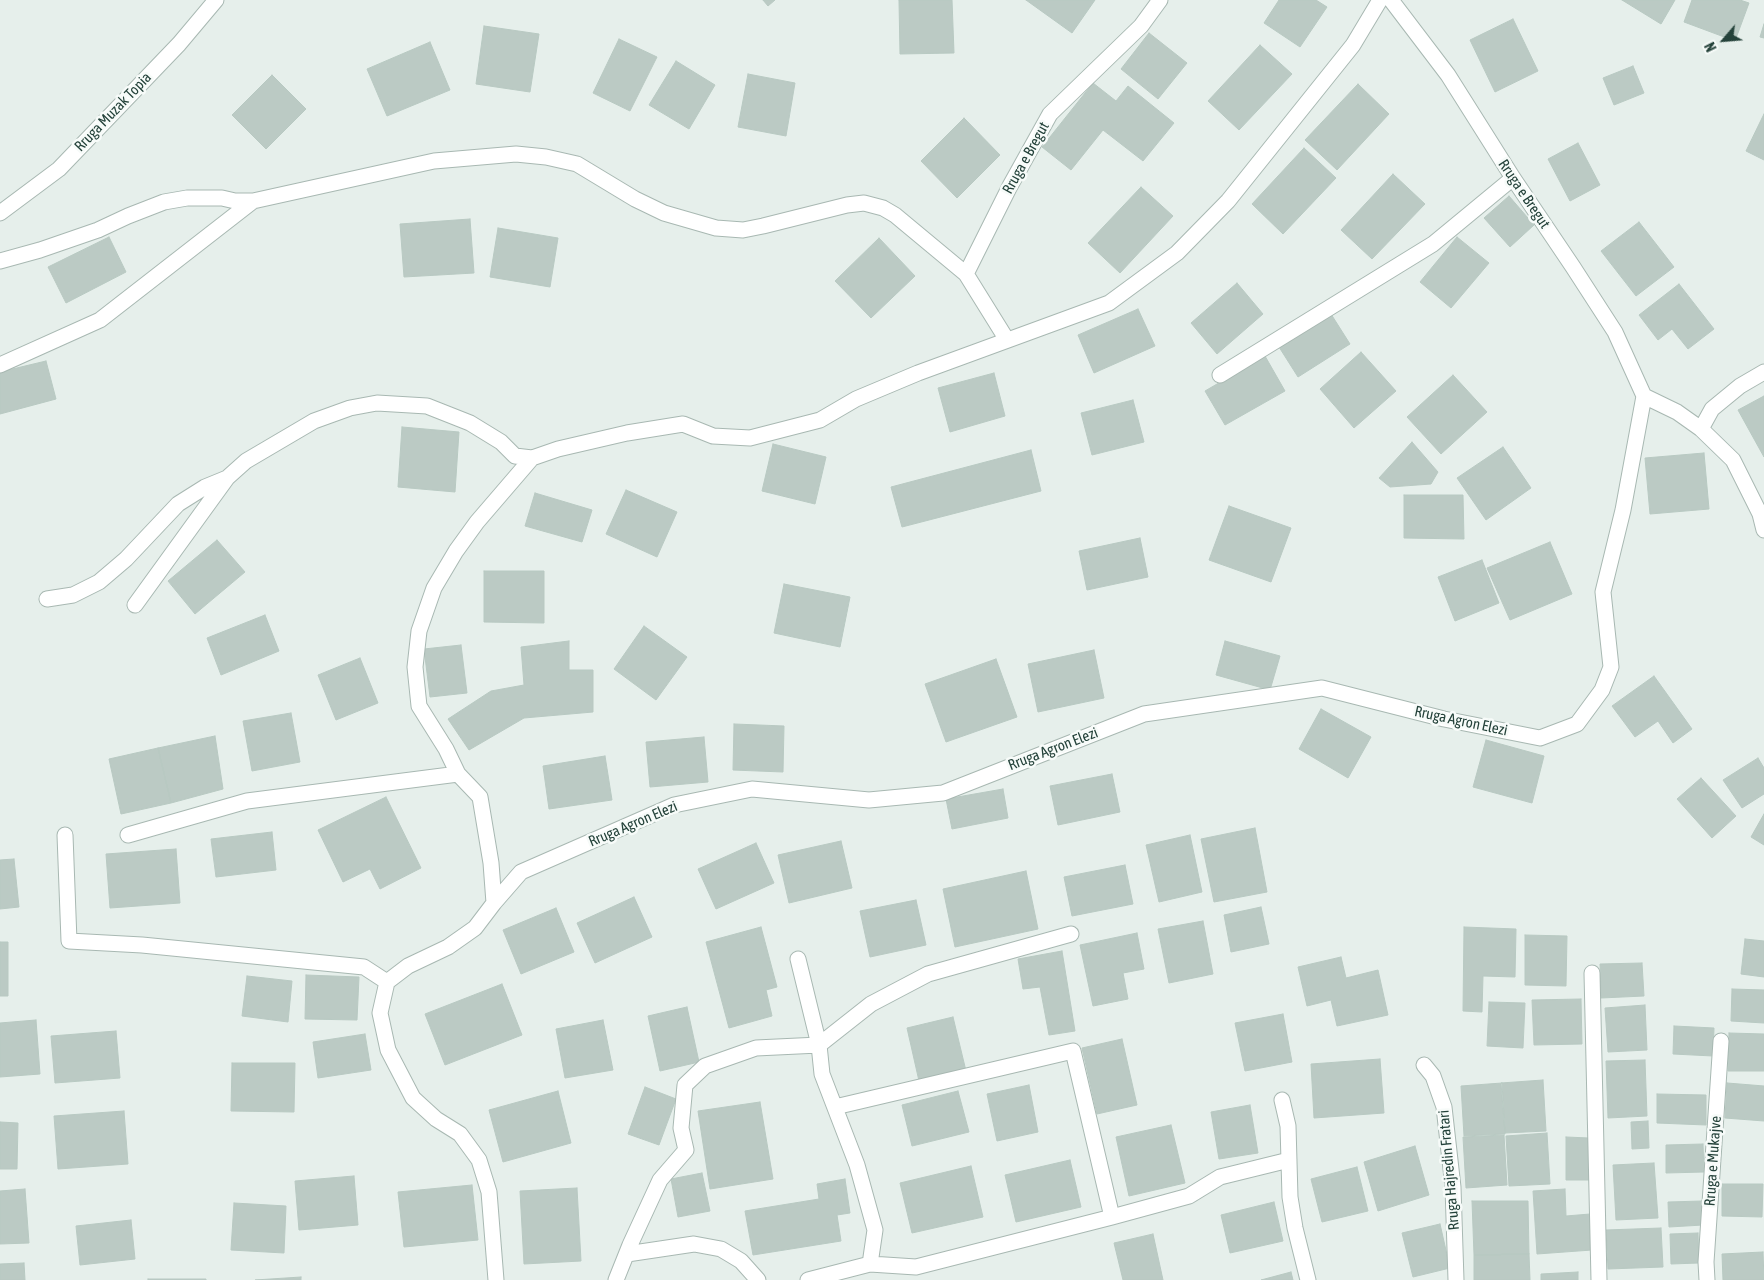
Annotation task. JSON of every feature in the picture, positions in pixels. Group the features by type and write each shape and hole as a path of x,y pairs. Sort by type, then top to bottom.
{"street":[{"name":"Rruga Muzak Topia","path":"0,213 59,169 179,44 216,0"},
{"name":"Rruga e Bregut","path":"966,274 1010,186 1050,114 1141,26 1160,0"},
{"path":"135,605 227,478 246,461 314,421 350,408 377,403 427,406 470,423 501,442 515,456 532,458 558,449 627,433 683,424 713,436 750,438 820,420 856,399 918,373 1109,302 1177,254 1228,201 1353,45 1380,0"},
{"name":"Rruga e Bregut","path":"1391,0 1448,75 1512,178 1615,332 1644,396"},
{"path":"0,261 40,250 98,230 164,202 187,198 222,198 234,201 253,201 434,161 516,154 546,157 577,164 635,199 664,213 716,228 750,229 847,205 864,204 882,208 895,215 966,274 1007,340"},
{"path":"1220,375 1433,244 1512,178"},
{"path":"0,365 100,320 253,201"},
{"path":"1701,429 1712,409 1740,386 1764,372"},
{"path":"1644,396 1677,412 1701,429 1733,460 1760,514 1764,530"},
{"name":"Rruga Agron Elezi","path":"387,982 408,966 448,947 475,928 494,902 521,872 674,805 752,789 869,800 943,793 1144,714 1322,688 1444,719 1540,738 1577,724 1602,690 1611,667 1603,592 1624,510 1644,396"},
{"path":"494,902 491,863 480,797 458,774 446,749 418,706 415,667 418,631 434,588 456,551 477,522 532,458"},
{"path":"47,599 73,595 99,582 126,559 178,504 205,486 227,478"},
{"path":"128,835 247,801 458,774"},
{"path":"66,834 69,941 142,945 364,967 387,982 380,1013 388,1050 413,1098 436,1119 460,1134 479,1160 489,1192 496,1280"},
{"path":"616,1280 660,1180 686,1150 681,1128 685,1085 705,1066 756,1048 819,1045 870,1004 928,974 1071,934"},
{"path":"798,959 819,1045 822,1074 857,1165 875,1230 870,1264"},
{"path":"1592,973 1599,1280"},
{"name":"Rruga e Mukajve","path":"1707,1280 1706,1262 1721,1041"},
{"path":"835,1108 1073,1051 1112,1217"},
{"name":"Rruga Hajredin Fratari","path":"1424,1065 1433,1076 1444,1107 1453,1187 1456,1280"},
{"path":"1282,1100 1288,1126 1290,1197 1295,1228 1308,1280"},
{"path":"808,1280 870,1264 916,1267 1189,1196 1220,1177 1289,1160"},
{"path":"626,1254 694,1244 721,1249 740,1261 758,1280"}],"building":[{"path":"763,0 775,0 768,6"},
{"path":"899,0 952,0 954,53 900,54"},
{"path":"1026,0 1095,0 1072,33"},
{"path":"1279,0 1316,0 1327,7 1300,47 1264,23"},
{"path":"1622,0 1675,0 1661,24"},
{"path":"1692,0 1740,0 1749,3 1735,41 1684,22"},
{"path":"1513,19 1538,71 1495,92 1470,40"},
{"path":"1764,24 1764,38 1760,37"},
{"path":"484,26 539,34 530,92 476,84"},
{"path":"1149,33 1187,63 1158,99 1121,69"},
{"path":"619,39 657,57 630,111 593,93"},
{"path":"430,42 450,90 387,116 367,69"},
{"path":"1260,45 1292,74 1239,130 1208,101"},
{"path":"676,61 715,85 689,129 649,105"},
{"path":"1633,66 1644,93 1614,105 1603,78"},
{"path":"748,74 795,83 786,136 738,127"},
{"path":"272,75 306,109 266,149 232,115"},
{"path":"1093,83 1116,101 1128,86 1174,123 1143,161 1103,130 1071,170 1042,147"},
{"path":"1358,84 1389,114 1337,170 1305,140"},
{"path":"1764,114 1764,160 1746,151"},
{"path":"964,118 1000,155 957,198 921,161"},
{"path":"1578,143 1600,185 1570,201 1548,159"},
{"path":"1304,148 1336,178 1283,234 1252,204"},
{"path":"1393,174 1425,204 1372,259 1341,230"},
{"path":"1141,187 1173,216 1120,273 1088,243"},
{"path":"1509,196 1534,225 1510,247 1484,218"},
{"path":"470,219 474,273 404,277 400,224"},
{"path":"1639,222 1674,267 1636,296 1601,251"},
{"path":"498,228 558,238 550,287 490,277"},
{"path":"109,237 126,272 66,303 48,267"},
{"path":"1457,237 1489,263 1451,308 1420,282"},
{"path":"879,238 915,276 871,318 835,281"},
{"path":"1237,283 1263,314 1217,354 1191,323"},
{"path":"1679,284 1714,329 1688,349 1672,329 1658,340 1639,315"},
{"path":"1138,309 1155,346 1094,373 1078,335"},
{"path":"1331,314 1350,344 1298,377 1279,347"},
{"path":"1361,352 1396,391 1354,428 1320,389"},
{"path":"1265,356 1285,391 1225,425 1205,391"},
{"path":"46,361 56,399 0,414 0,372"},
{"path":"994,373 1005,416 950,432 938,388"},
{"path":"1453,375 1487,412 1441,454 1407,417"},
{"path":"1764,396 1764,457 1738,410"},
{"path":"1133,400 1144,442 1092,455 1081,413"},
{"path":"402,427 459,432 455,492 398,487"},
{"path":"1412,442 1438,472 1431,484 1390,487 1379,478"},
{"path":"773,444 826,457 815,504 762,491"},
{"path":"1503,447 1531,488 1486,520 1457,478"},
{"path":"1031,450 1041,491 902,527 891,487"},
{"path":"1704,453 1709,509 1650,514 1645,458"},
{"path":"626,490 677,512 657,557 606,534"},
{"path":"535,493 592,510 582,542 525,526"},
{"path":"1404,495 1463,495 1464,539 1404,538"},
{"path":"1229,506 1291,528 1271,582 1209,560"},
{"path":"1140,538 1148,577 1087,590 1079,551"},
{"path":"217,540 245,572 195,614 168,581"},
{"path":"1550,542 1572,594 1510,620 1487,568"},
{"path":"1482,560 1499,603 1455,621 1438,577"},
{"path":"484,571 544,571 544,623 484,622"},
{"path":"784,584 850,597 840,647 774,633"},
{"path":"265,615 279,651 221,675 207,638"},
{"path":"644,626 687,657 656,700 614,669"},
{"path":"569,641 569,670 593,670 593,712 524,718 469,750 448,719 491,691 524,685 521,647"},
{"path":"1225,641 1280,656 1270,690 1216,675"},
{"path":"461,645 467,693 430,697 424,649"},
{"path":"1094,650 1104,698 1038,712 1028,664"},
{"path":"360,658 378,703 336,720 318,675"},
{"path":"996,659 1017,717 946,742 925,684"},
{"path":"1654,676 1692,729 1673,743 1658,721 1635,737 1612,706"},
{"path":"1321,709 1371,737 1348,778 1299,749"},
{"path":"291,713 300,762 252,771 243,721"},
{"path":"734,724 784,726 783,772 733,770"},
{"path":"215,736 223,789 171,803 158,748"},
{"path":"704,737 708,782 650,787 646,742"},
{"path":"1486,740 1544,756 1532,803 1473,787"},
{"path":"158,748 171,803 121,814 109,759"},
{"path":"605,756 612,800 549,809 543,766"},
{"path":"1758,758 1764,768 1764,794 1742,808 1723,780"},
{"path":"1112,774 1120,812 1058,825 1050,786"},
{"path":"1701,778 1736,816 1712,838 1677,799"},
{"path":"1003,789 1008,818 952,829 946,799"},
{"path":"386,797 421,868 380,889 370,869 343,882 318,830"},
{"path":"1764,814 1764,845 1751,837"},
{"path":"1255,828 1267,892 1214,902 1201,839"},
{"path":"272,832 276,870 216,877 211,839"},
{"path":"1190,835 1202,892 1159,902 1146,845"},
{"path":"841,841 852,888 789,903 778,855"},
{"path":"756,843 774,883 716,909 698,869"},
{"path":"176,849 180,903 110,908 106,854"},
{"path":"14,859 19,907 0,909 0,860"},
{"path":"1125,865 1133,904 1072,916 1064,877"},
{"path":"1026,871 1038,929 955,947 943,889"},
{"path":"634,897 652,937 595,963 577,923"},
{"path":"916,900 926,945 870,957 860,911"},
{"path":"1261,907 1269,944 1231,952 1224,915"},
{"path":"556,908 574,952 521,974 503,930"},
{"path":"1203,921 1213,974 1169,983 1158,929"},
{"path":"761,927 777,987 766,990 772,1016 729,1028 706,942"},
{"path":"1464,927 1516,929 1515,977 1483,976 1482,1012 1463,1011"},
{"path":"1137,933 1144,969 1123,973 1128,999 1093,1006 1080,945"},
{"path":"1525,935 1567,936 1566,986 1525,985"},
{"path":"1745,939 1764,941 1764,977 1741,974"},
{"path":"0,942 8,942 8,996 0,996"},
{"path":"1062,951 1075,1031 1049,1035 1040,987 1023,989 1018,959"},
{"path":"1341,957 1346,978 1378,970 1388,1015 1337,1026 1331,1000 1307,1006 1298,967"},
{"path":"1642,963 1644,996 1601,998 1600,964"},
{"path":"306,975 359,977 357,1020 305,1019"},
{"path":"247,976 292,981 288,1022 242,1016"},
{"path":"502,984 522,1035 445,1065 425,1014"},
{"path":"1732,989 1764,990 1764,1023 1731,1021"},
{"path":"1581,999 1582,1044 1534,1045 1532,1000"},
{"path":"1489,1002 1525,1003 1523,1048 1487,1046"},
{"path":"1645,1005 1647,1050 1608,1052 1605,1008"},
{"path":"687,1007 699,1062 660,1071 648,1016"},
{"path":"1283,1014 1292,1062 1245,1071 1235,1023"},
{"path":"953,1017 966,1071 919,1081 907,1028"},
{"path":"36,1020 40,1074 0,1077 0,1023"},
{"path":"603,1020 613,1070 565,1078 556,1029"},
{"path":"1674,1026 1714,1028 1713,1056 1673,1054"},
{"path":"116,1031 120,1078 55,1083 51,1036"},
{"path":"1729,1033 1764,1034 1764,1071 1728,1071"},
{"path":"365,1034 371,1070 318,1078 313,1042"},
{"path":"1122,1039 1137,1105 1097,1114 1082,1048"},
{"path":"1380,1059 1384,1113 1314,1118 1311,1064"},
{"path":"1645,1060 1647,1116 1608,1118 1606,1061"},
{"path":"232,1063 295,1063 294,1112 231,1111"},
{"path":"1543,1080 1546,1131 1505,1133 1501,1083"},
{"path":"1502,1083 1505,1134 1464,1136 1461,1086"},
{"path":"1727,1083 1764,1086 1764,1121 1725,1118"},
{"path":"1029,1085 1038,1132 997,1141 987,1094"},
{"path":"645,1087 676,1099 659,1145 628,1134"},
{"path":"558,1091 571,1143 503,1162 489,1110"},
{"path":"958,1091 969,1132 912,1146 902,1105"},
{"path":"1657,1094 1706,1095 1706,1125 1657,1123"},
{"path":"760,1102 773,1179 710,1189 698,1111"},
{"path":"1250,1105 1258,1153 1219,1159 1211,1112"},
{"path":"124,1111 128,1164 58,1169 54,1116"},
{"path":"1648,1121 1649,1148 1632,1149 1631,1122"},
{"path":"0,1122 18,1123 17,1169 0,1169"},
{"path":"1171,1125 1185,1183 1129,1196 1116,1137"},
{"path":"1547,1133 1550,1184 1509,1186 1506,1136"},
{"path":"1504,1135 1507,1185 1466,1188 1463,1137"},
{"path":"1566,1137 1589,1138 1589,1180 1566,1180"},
{"path":"1703,1144 1704,1172 1666,1173 1666,1145"},
{"path":"1415,1146 1429,1195 1378,1211 1364,1162"},
{"path":"1070,1160 1081,1207 1016,1222 1005,1175"},
{"path":"1654,1163 1658,1218 1616,1220 1613,1165"},
{"path":"971,1166 983,1217 912,1233 900,1183"},
{"path":"1357,1167 1368,1211 1322,1222 1311,1179"},
{"path":"702,1173 710,1211 678,1217 671,1179"},
{"path":"354,1176 358,1225 299,1230 295,1181"},
{"path":"845,1179 850,1213 837,1215 841,1241 753,1255 745,1211 819,1199 817,1184"},
{"path":"1722,1184 1763,1184 1762,1217 1722,1216"},
{"path":"472,1185 478,1240 404,1247 398,1192"},
{"path":"577,1188 581,1261 524,1264 520,1191"},
{"path":"25,1189 29,1243 0,1244 0,1191"},
{"path":"1565,1189 1566,1216 1590,1214 1592,1250 1537,1254 1533,1191"},
{"path":"1472,1201 1528,1201 1529,1254 1474,1255"},
{"path":"1702,1201 1703,1225 1669,1227 1668,1202"},
{"path":"1274,1202 1283,1241 1230,1253 1221,1215"},
{"path":"234,1203 286,1206 284,1253 231,1250"},
{"path":"131,1220 135,1259 80,1265 76,1226"},
{"path":"1440,1224 1450,1268 1413,1277 1402,1233"},
{"path":"1661,1228 1663,1267 1608,1269 1606,1230"},
{"path":"1698,1233 1699,1263 1671,1264 1670,1234"},
{"path":"1153,1234 1163,1280 1123,1280 1114,1243"},
{"path":"1763,1252 1764,1280 1723,1280 1722,1254"},
{"path":"1529,1254 1530,1280 1474,1280 1474,1255"},
{"path":"24,1263 25,1280 0,1280 0,1264"},
{"path":"1291,1272 1293,1280 1261,1280"},
{"path":"1578,1272 1578,1280 1541,1280 1541,1274"},
{"path":"301,1277 301,1280 255,1280"},
{"path":"206,1279 206,1280 148,1280"}]}
